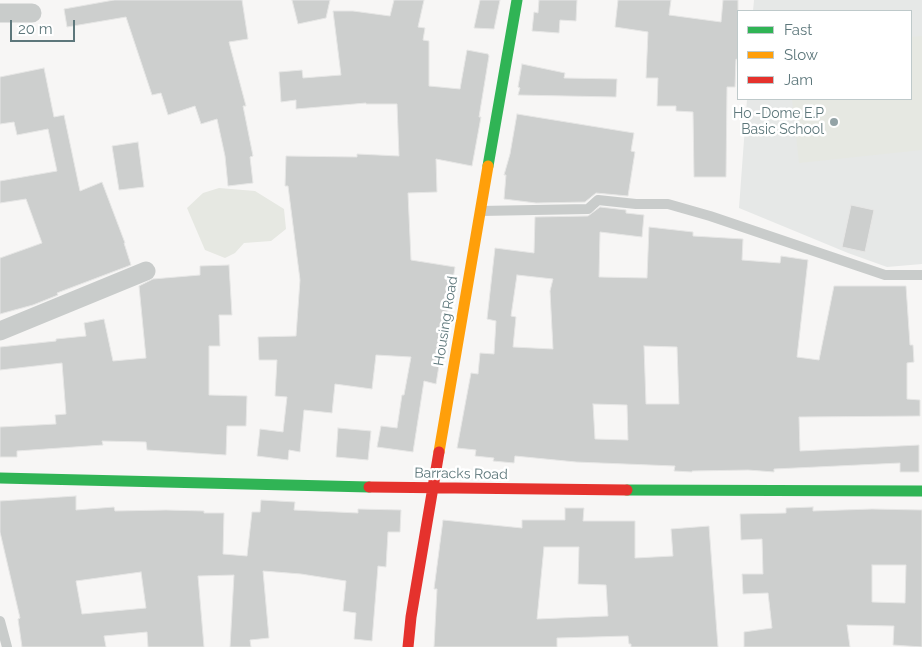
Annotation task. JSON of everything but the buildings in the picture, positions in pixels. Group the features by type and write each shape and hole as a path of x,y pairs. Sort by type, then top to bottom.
{"street":[{"name":"Housing Road","path":"408,647 411,617 517,0"},
{"path":"0,13 32,13"},
{"path":"0,331 146,271"},
{"name":"Barracks Road","path":"0,478 434,489 922,491"}],"lane":[{"path":"480,211 588,209 598,200 636,204 668,204 710,216 885,275 922,275"},
{"path":"0,621 7,647"}],"shaded area":[{"name":"Ho -Dome E.P Basic School","path":"754,0 922,0 922,264 887,267 739,208 747,100 912,100 912,10 753,10"},
{"path":"922,36 922,150 799,163 792,100 912,100 912,37"},
{"path":"219,188 255,191 284,209 286,229 271,241 244,243 235,253 225,258 205,250 187,208 203,193"}],"traffic: fast":[{"path":"488,166 517,0"},
{"path":"0,478 369,487"},
{"path":"627,490 922,491"}],"traffic: slow":[{"path":"439,452 488,166"}],"traffic: jam":[{"path":"408,647 411,617 439,452"},
{"path":"369,487 627,490"}],"place":[{"name":"Ho -Dome E.P Basic School","path":"834,122"}]}
